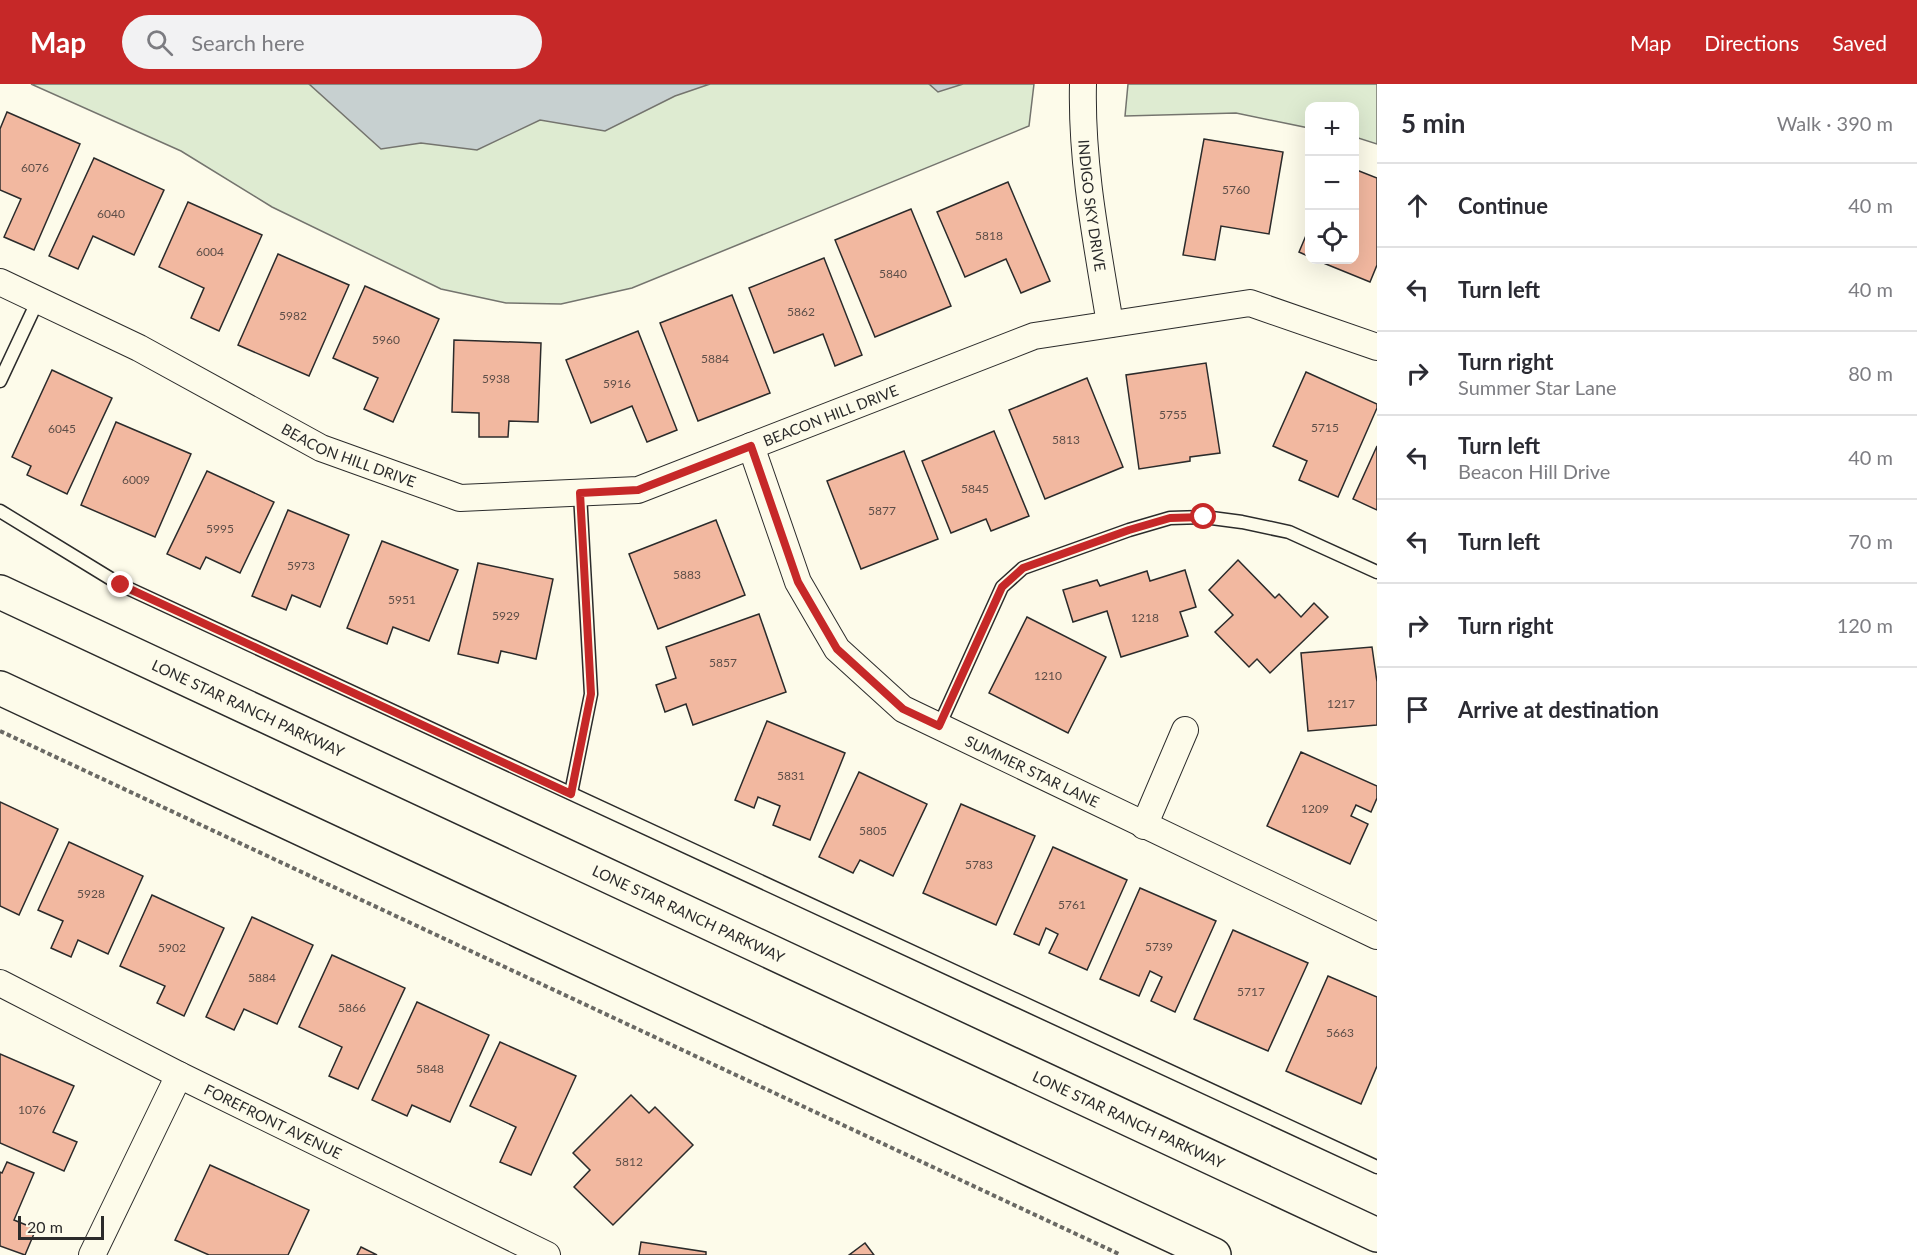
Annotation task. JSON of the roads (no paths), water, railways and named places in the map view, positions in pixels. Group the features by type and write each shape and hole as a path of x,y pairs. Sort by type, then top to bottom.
{"main road":[{"name":"LONE STAR RANCH PARKWAY","path":"0,592 1377,1235"},
{"path":"0,688 1214,1255"}],"street":[{"name":"INDIGO SKY DRIVE","path":"1083,84 1082,114 1087,183 1110,324"},
{"name":"BEACON HILL DRIVE","path":"0,282 139,348 321,448 460,498 638,490 1034,336 1250,303 1377,347"},
{"name":"SUMMER STAR LANE","path":"751,446 798,582 837,649 903,709 1144,826 1376,934"},
{"path":"1144,826 1185,730"},
{"name":"FOREFRONT AVENUE","path":"0,983 179,1075 548,1254"},
{"path":"92,1255 179,1075"}],"lane":[{"path":"0,381 38,300"},
{"path":"571,794 591,694 580,493"},
{"path":"0,511 121,585 1377,1167"},
{"path":"939,726 1002,587 1023,568 1118,534 1170,518 1204,517 1242,522 1289,532 1377,572"}]}
